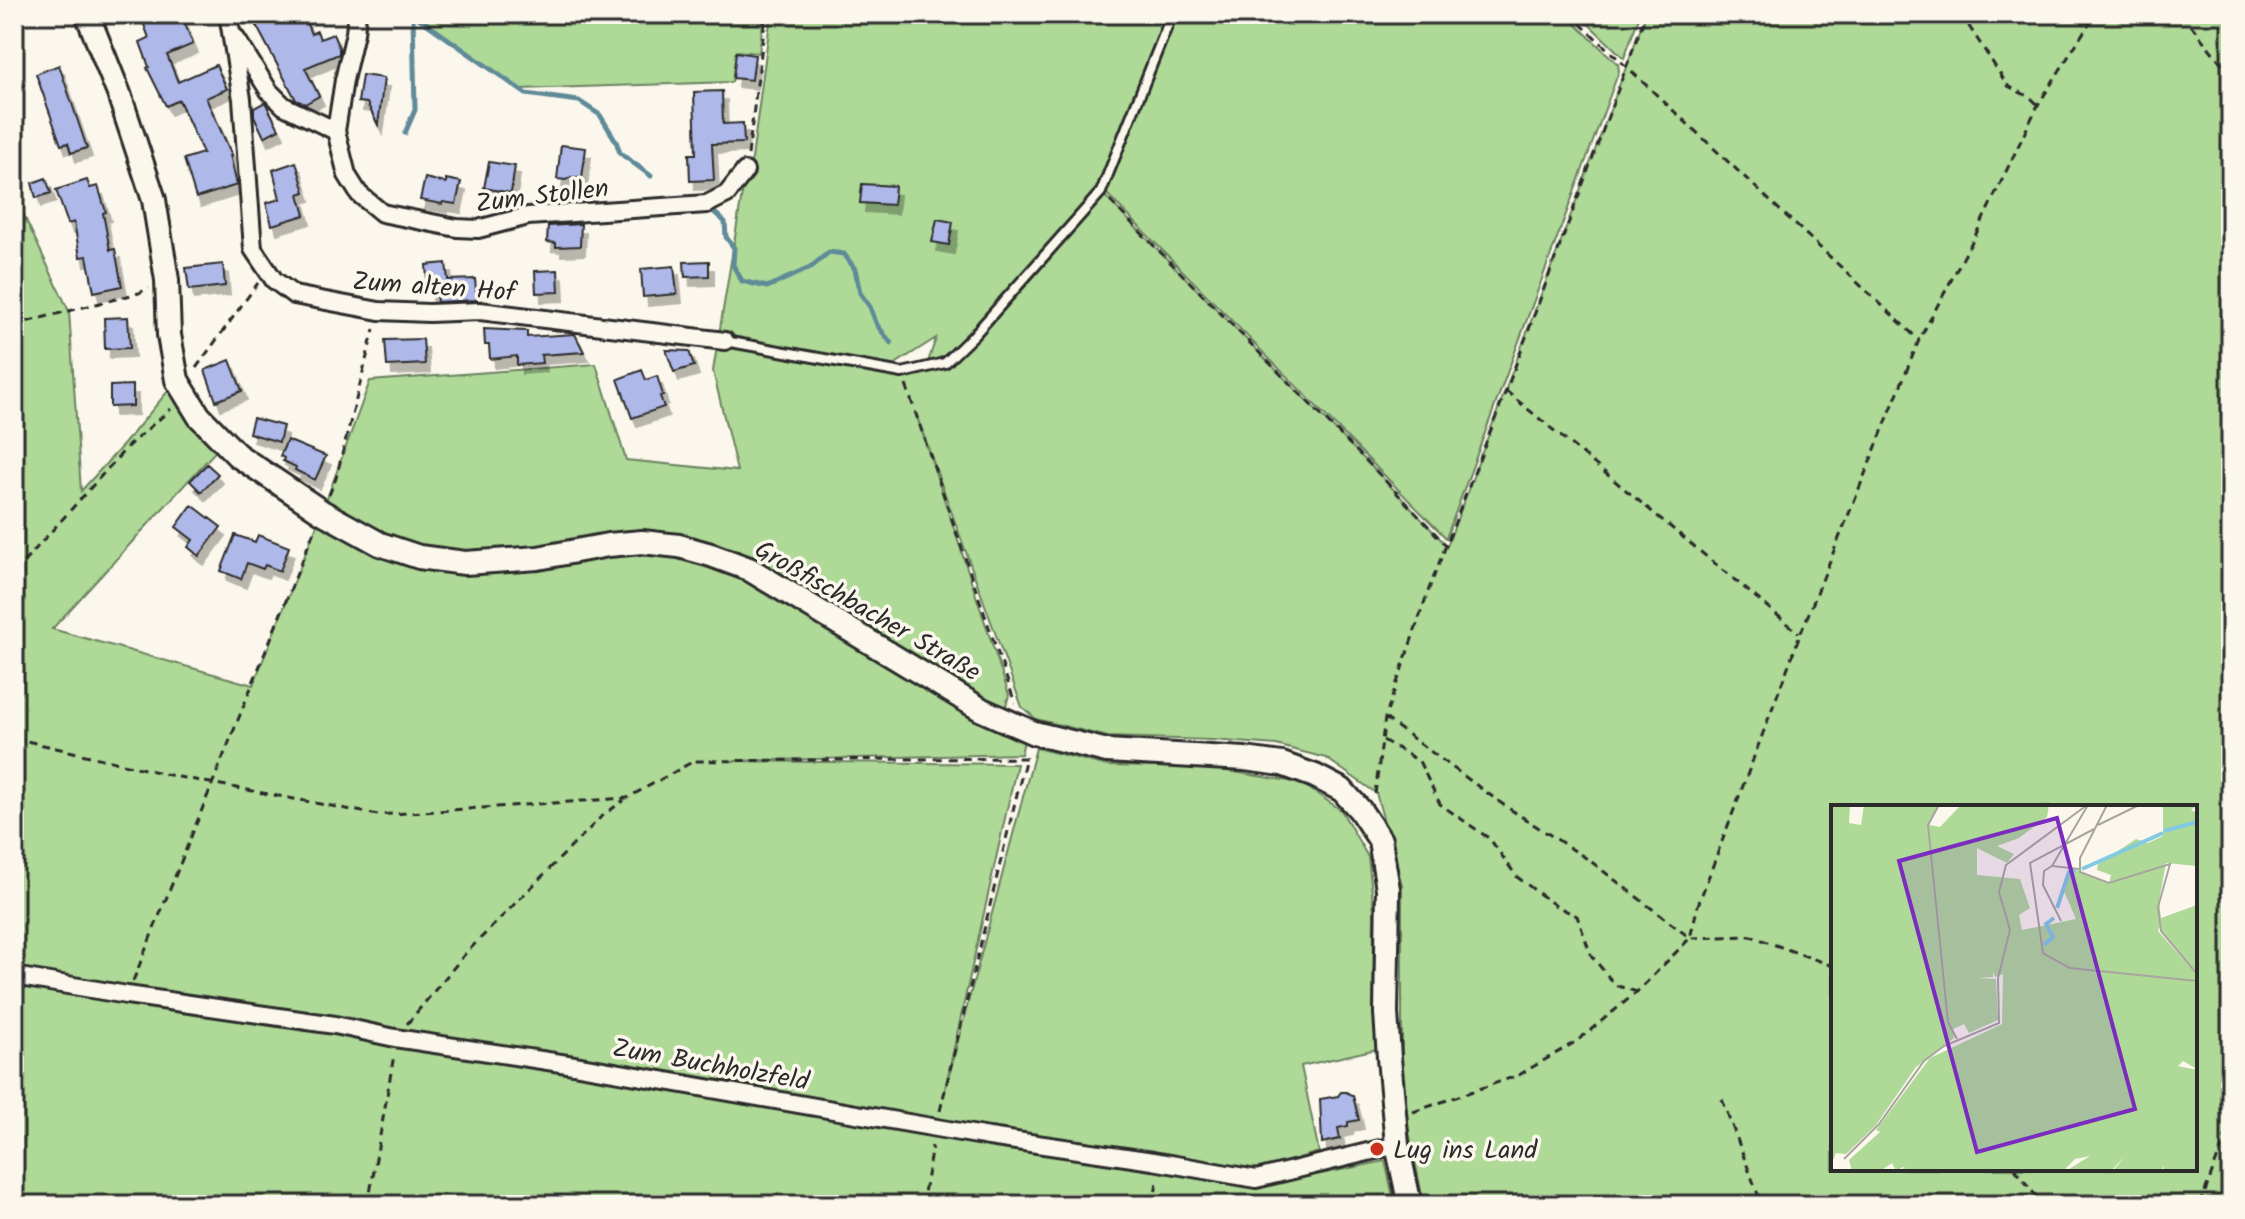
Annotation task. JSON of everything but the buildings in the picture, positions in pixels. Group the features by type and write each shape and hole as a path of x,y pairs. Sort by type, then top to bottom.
{"main road":[{"name":"Großfischbacher Straße","path":"87,14 119,94 154,200 167,280 169,335 177,380 199,416 237,455 322,512 380,544 419,557 465,563 538,558 642,542 679,546 749,569 982,710 1034,733 1107,751 1282,764 1342,790 1380,840 1388,889 1386,1013 1397,1145 1410,1205"}],"street":[{"path":"218,14 269,91 284,106 336,131"},
{"name":"Zum alten Hof","path":"228,14 242,99 253,249 274,280 294,295 379,311 480,311 725,341"},
{"name":"Zum Stollen","path":"357,14 336,131 347,175 359,194 382,213 457,228 478,229 528,216 707,204 727,194 745,171"},
{"name":"Zum Buchholzfeld","path":"14,976 335,1025 395,1038 1256,1179 1397,1145"}],"lane":[{"path":"725,341 902,373 945,363 1101,192 1172,14"}],"path":[{"path":"745,171 766,14"},
{"path":"1570,14 1919,340"},
{"path":"1360,810 1375,796 1385,718 1429,589 1646,14"},
{"path":"1961,14 2008,86 2038,105"},
{"path":"1395,1118 1519,1075 1577,1041 1637,992 1690,938 1698,905 1800,635 1919,340 1976,234 2038,105 2095,14"},
{"path":"2182,14 2231,75"},
{"path":"1101,192 1447,546"},
{"path":"14,573 129,445 186,395 267,271"},
{"path":"14,325 139,293 167,280"},
{"path":"127,995 336,478 379,311"},
{"path":"902,373 1017,708 1012,723"},
{"path":"1506,391 1800,635"},
{"path":"1385,718 1505,806 1589,860 1690,938 1751,936 1831,965"},
{"path":"14,738 174,776 378,815 627,798"},
{"path":"1383,740 1419,761 1440,804 1490,839 1517,877 1556,906 1577,916 1591,955 1615,985 1637,992"},
{"path":"368,1205 395,1038 465,954 601,817 627,798 694,761 1026,758 936,1126 922,1205"},
{"path":"1722,1099 1762,1205"},
{"path":"2200,1205 2231,1122"},
{"path":"1153,1161 1158,1183 1154,1205"},
{"path":"2017,1171 2043,1205"}],"green space":[{"path":"421,14 764,14 759,53 737,51 732,82 519,89 421,20"},
{"path":"771,14 1165,14 1107,171 1082,210 957,347 928,362 936,338 886,370 902,373 945,363 1101,192 1447,546 1646,14 2231,14 2231,1205 1424,1205 1408,1127 1402,1064 1402,885 1376,793 1326,758 1276,745 1108,737 1036,719 1022,707 917,417 1009,695 1006,706 983,710 994,729 1024,741 1021,754 732,761 1017,764 944,1093 1036,748 1108,766 1209,768 1301,783 1341,810 1368,857 1374,910 1373,1009 1377,1049 1301,1066 1319,1152 1261,1169 1153,1161 1017,1142 1257,1187 1385,1161 1395,1205 14,1205 14,184 25,218 69,311 81,491 177,380 224,442 52,629 253,685 370,381 596,364 626,460 737,471 713,371 745,176 752,159"},
{"path":"1173,14 1565,14 1618,64 1619,71 1446,538 1106,193"},
{"path":"1578,14 1640,14 1624,58"}],"waterway":[{"path":"413,14 526,94 579,101 600,115 620,153 651,176"},
{"path":"405,133 415,110 413,16"},
{"path":"715,213 725,222 726,237 734,248 733,265 742,281 767,287 810,268 829,252 844,254 855,269 860,293 877,325 891,343"}],"place":[{"name":"Lug ins Land","path":"1377,1149"}]}
